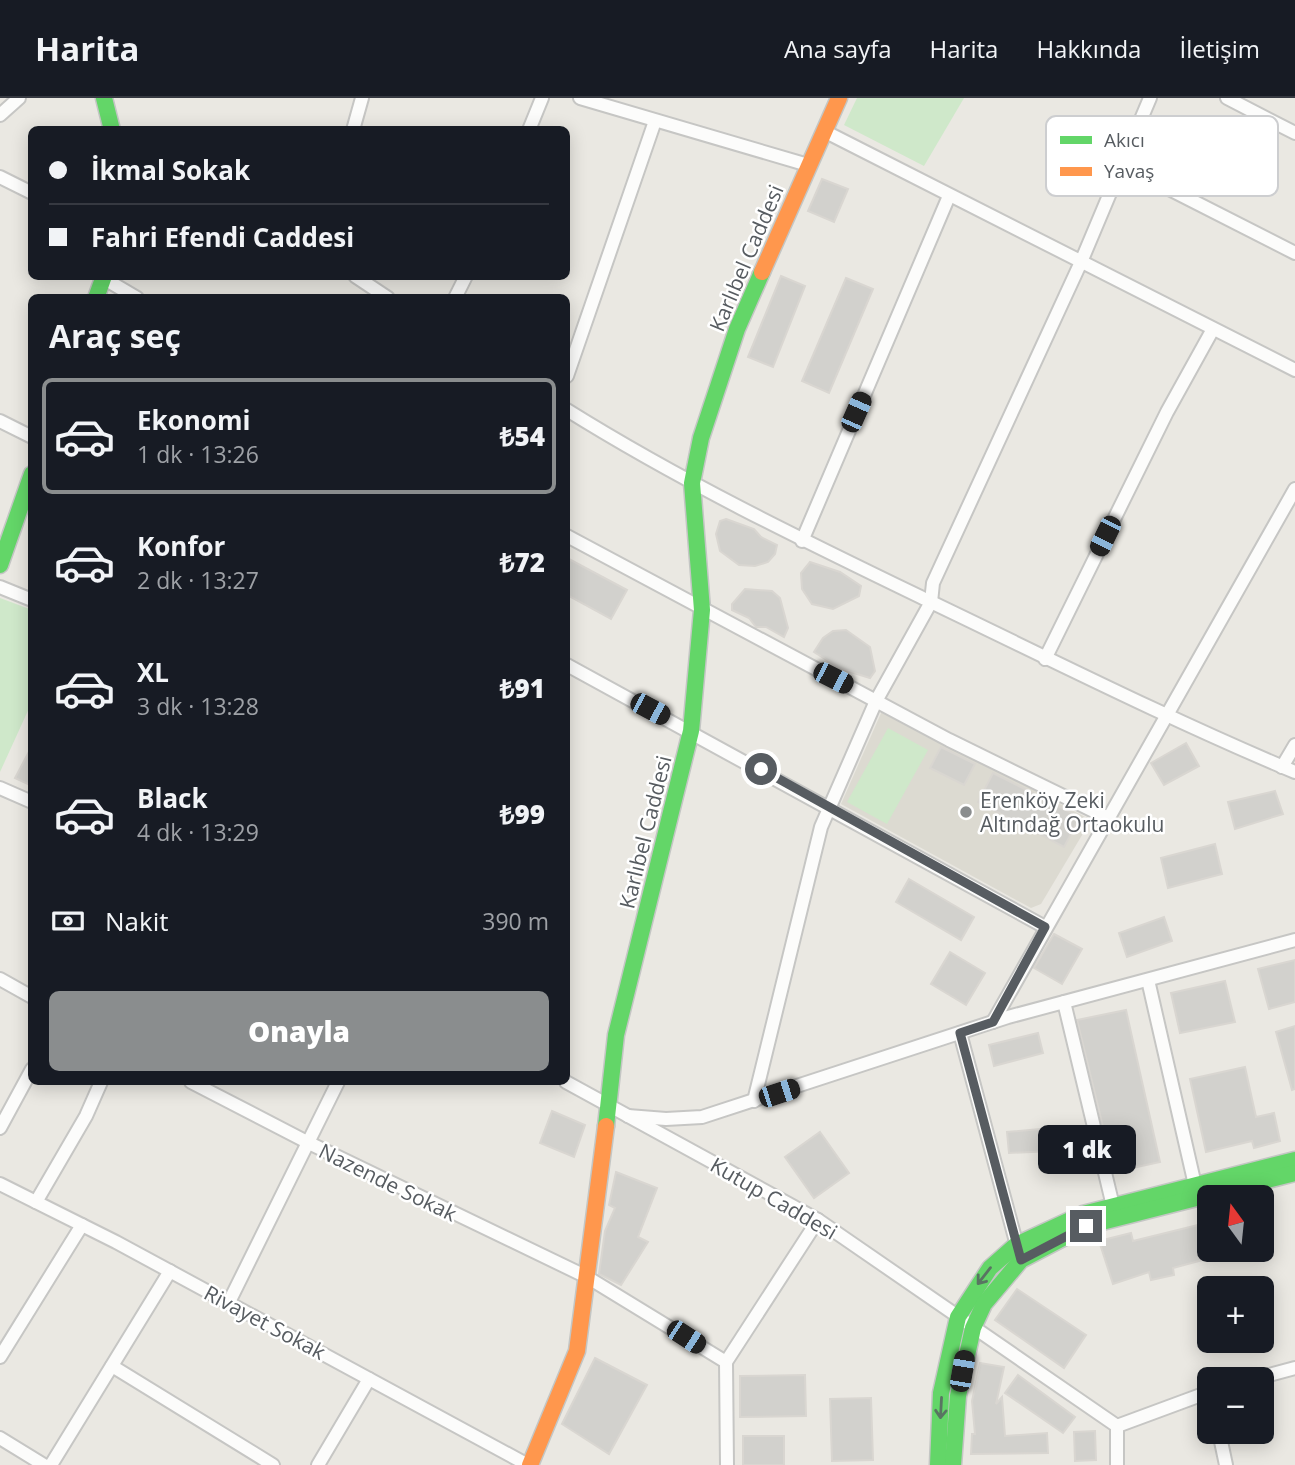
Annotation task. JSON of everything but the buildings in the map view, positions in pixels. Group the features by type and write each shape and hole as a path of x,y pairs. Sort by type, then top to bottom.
{"street":[{"path":"0,115 19,98"},
{"path":"104,98 114,126"},
{"path":"531,126 542,98"},
{"path":"580,98 808,165"},
{"name":"Karlıbel Caddesi","path":"529,1465 577,1351 606,1142 607,1104 616,1035 691,731 702,610 692,483 701,438 737,329 839,98"},
{"path":"1142,116 1150,98"},
{"path":"1227,98 1262,116"},
{"path":"354,126 361,99"},
{"path":"570,367 655,121"},
{"path":"1278,124 1295,133"},
{"path":"824,131 1295,370"},
{"path":"0,177 28,191"},
{"path":"802,541 949,196"},
{"path":"754,1101 821,827 876,701 931,602 933,583 1081,262 1109,196"},
{"path":"1184,196 1295,253"},
{"path":"108,280 131,294"},
{"path":"361,280 382,294"},
{"path":"1045,659 1167,412 1213,329"},
{"path":"570,412 692,483 802,541 1045,659 1295,772"},
{"path":"0,421 28,435"},
{"path":"0,565 28,485"},
{"path":"993,1022 1106,817 1295,489"},
{"path":"570,538 876,701 1106,817"},
{"path":"0,587 28,598"},
{"path":"570,667 1045,927"},
{"path":"1282,766 1295,745"},
{"path":"0,788 28,800"},
{"path":"628,1116 666,1119 702,1116 993,1022 1295,940"},
{"path":"0,979 28,995"},
{"path":"1148,980 1195,1185"},
{"path":"1064,1002 1112,1206"},
{"path":"960,1033 1019,1252"},
{"path":"0,1128 28,1076"},
{"name":"Kutup Caddesi","path":"570,1084 818,1220 1117,1426"},
{"path":"36,1202 86,1116 100,1085"},
{"name":"Nazende Sokak","path":"197,1085 309,1143 587,1278 726,1362"},
{"path":"229,1303 337,1085"},
{"path":"938,1465 941,1393 958,1317 990,1268 1083,1214 1195,1185 1294,1171"},
{"path":"953,1465 958,1396 973,1328 984,1304 1019,1252 1086,1226 1294,1171"},
{"name":"Rivayet Sokak","path":"0,1184 170,1270 529,1465"},
{"path":"727,1465 726,1362 818,1220"},
{"path":"0,1357 82,1225"},
{"path":"51,1465 170,1270"},
{"path":"112,1366 273,1465"},
{"path":"1274,1374 1295,1368"},
{"path":"318,1465 369,1379"},
{"path":"1117,1465 1117,1426 1197,1396"},
{"path":"0,1438 44,1465"},
{"path":"1222,1444 1226,1465"}],"shaded area":[{"name":"Erenköy Zeki Altındağ Ortaokulu","path":"882,711 1091,820 1041,904 1031,908 841,804"}],"green space":[{"path":"857,98 964,98 924,166 844,125"},
{"path":"0,598 28,608 28,711 0,772"},
{"path":"888,728 928,750 887,824 847,802"}],"traffic: fast":[{"path":"104,98 111,126"},
{"path":"606,1126 616,1035 691,731 702,610 692,483 701,438 737,329 762,272"},
{"path":"97,294 103,280"},
{"path":"0,565 28,485"},
{"path":"938,1465 941,1393 958,1317 990,1268 1016,1245 1083,1214 1295,1160"},
{"path":"953,1465 958,1396 973,1328 984,1304 1021,1260 1086,1226 1295,1173"}],"traffic: slow":[{"path":"762,272 839,98"},
{"path":"530,1465 577,1351 606,1126"}],"place":[{"name":"Erenköy Zeki Altındağ Ortaokulu","path":"966,812"}],"route":[{"path":"761,769 1045,927 993,1022 960,1033 1021,1260 1052,1241 1086,1226"}]}
